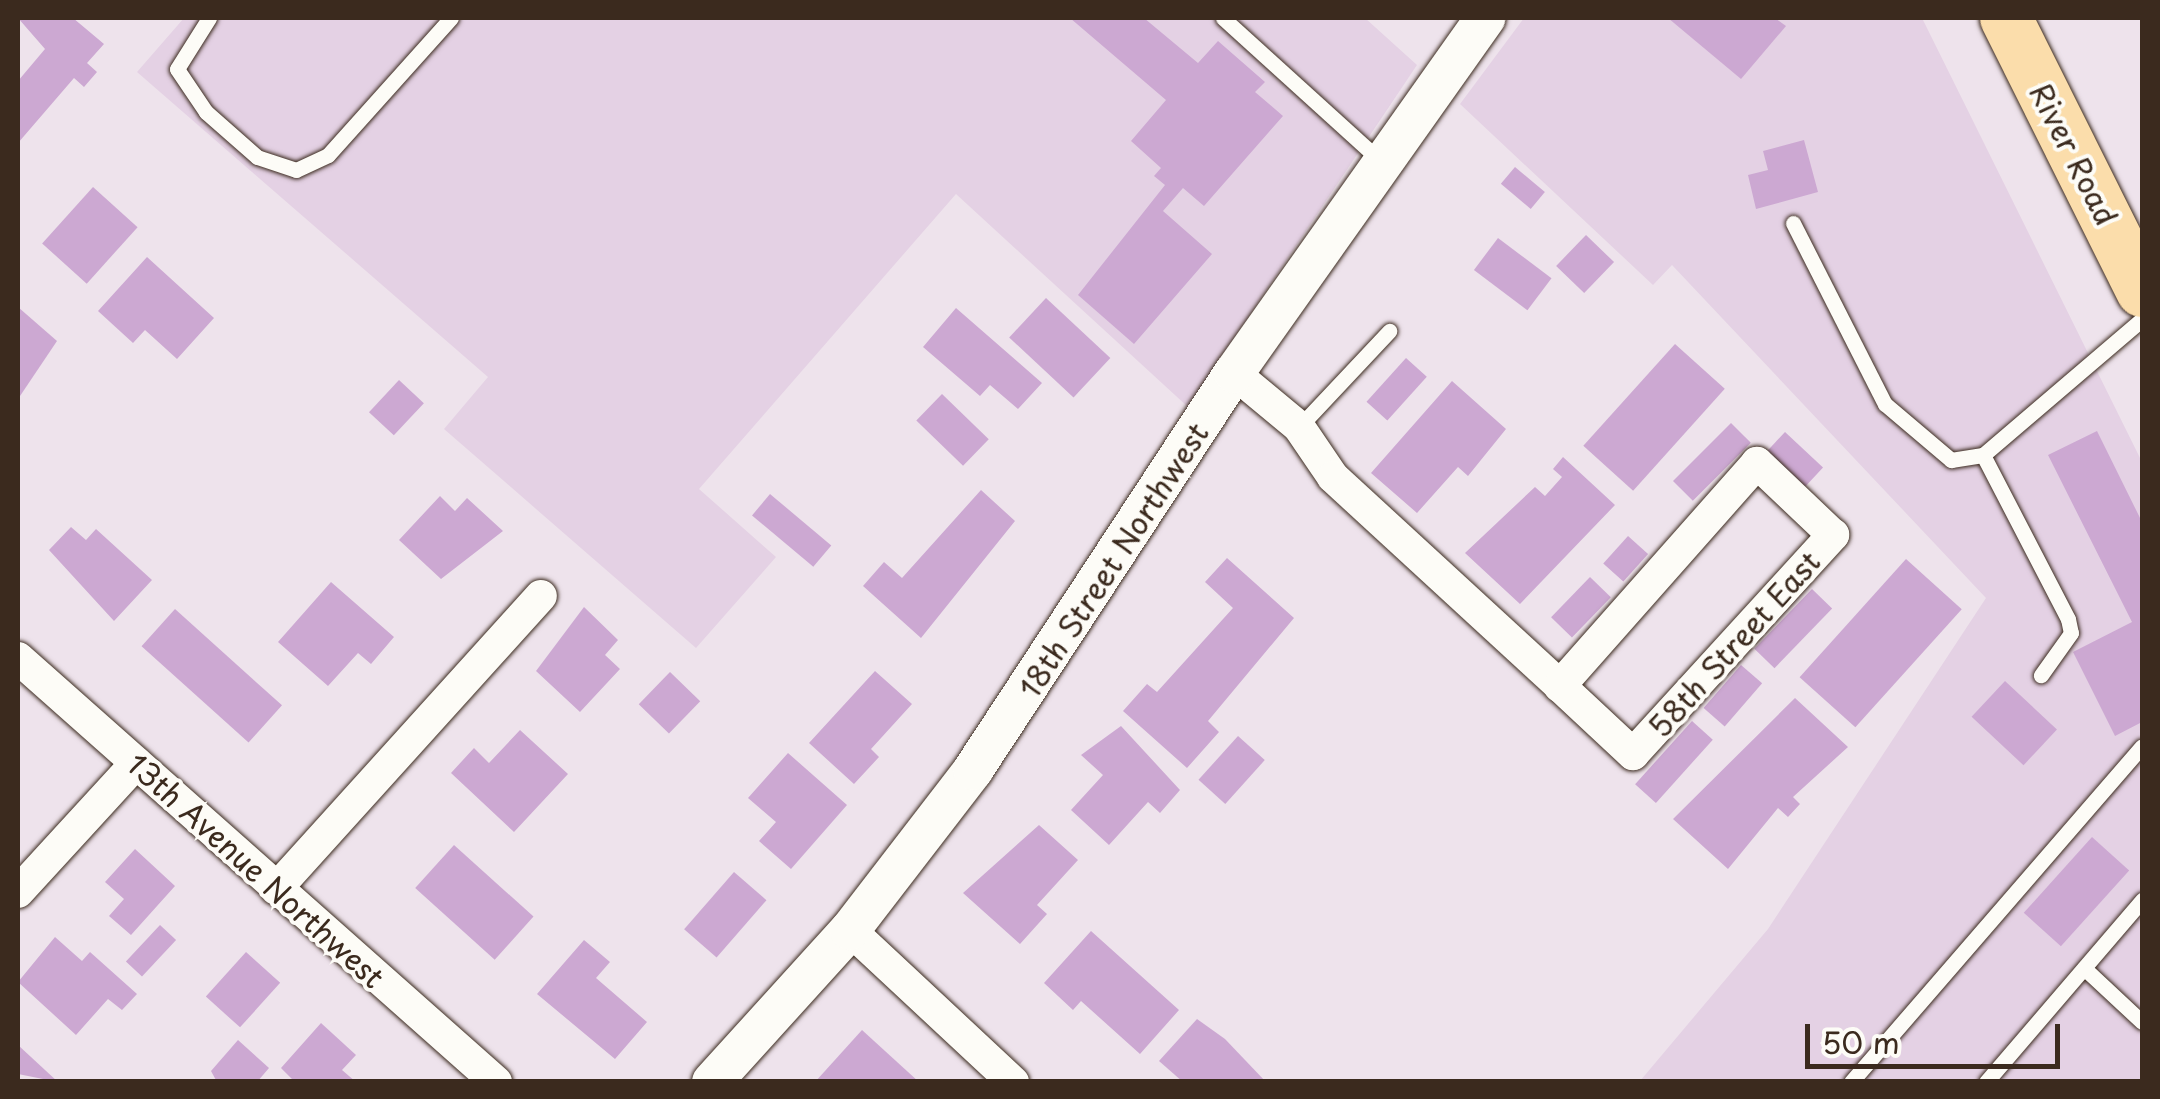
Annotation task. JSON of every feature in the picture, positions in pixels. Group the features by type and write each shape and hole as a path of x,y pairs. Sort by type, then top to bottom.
{"main road":[{"name":"River Road","path":"2006,18 2142,291"}],"street":[{"name":"18th Street Northwest","path":"712,1082 850,930 1078,618 1234,374 1485,18"},
{"name":"58th Street East","path":"1234,374 1298,427 1334,477 1633,754 1832,535 1757,463 1560,686"},
{"path":"276,889 541,596"},
{"name":"13th Avenue Northwest","path":"18,658 496,1082"},
{"path":"18,892 136,762"},
{"path":"850,930 1013,1082"}],"lane":[{"path":"209,18 177,69 206,112 257,157 296,170 328,154 451,18"},
{"path":"1222,18 1383,163"},
{"path":"1793,223 1898,423 1950,460 1982,455 2142,319"},
{"path":"1298,427 1389,330"},
{"path":"1982,455 2068,619 2071,634 2040,676"},
{"path":"1851,1082 2142,746"},
{"path":"1986,1082 2142,900"},
{"path":"2084,968 2142,1022"}],"shaded area":[{"path":"184,18 1365,18 1417,65 1188,407 956,194 699,489 776,557 696,648 444,429 488,377 137,72"},
{"path":"1524,18 1922,18 2142,462 2142,1081 1640,1081 1768,929 1986,598 1672,265 1653,285 1460,104"}],"building":[{"path":"18,18 73,18 104,44 87,63 97,72 84,87 74,78 18,143 18,81 45,49"},
{"path":"1070,18 1144,18 1198,63 1218,41 1265,82 1255,92 1283,116 1204,206 1183,188 1163,211 1212,254 1134,344 1078,295 1165,185 1154,176 1161,168 1131,141 1166,100"},
{"path":"1668,18 1775,18 1786,26 1741,79"},
{"path":"1804,140 1818,192 1756,209 1748,175 1768,170 1763,151"},
{"path":"1515,167 1545,192 1531,209 1501,184"},
{"path":"93,187 138,227 87,284 42,243"},
{"path":"1586,235 1614,262 1584,293 1556,266"},
{"path":"1498,238 1552,278 1527,310 1474,270"},
{"path":"147,257 214,318 177,359 145,330 133,343 98,311"},
{"path":"1046,298 1110,358 1074,398 1009,337"},
{"path":"18,307 57,341 18,399"},
{"path":"956,308 1042,383 1018,409 990,385 980,396 923,347"},
{"path":"1675,344 1725,389 1633,491 1583,446"},
{"path":"1406,358 1427,377 1387,421 1367,402"},
{"path":"399,380 424,403 394,435 369,412"},
{"path":"1452,381 1506,429 1468,476 1458,467 1417,513 1371,473"},
{"path":"942,394 989,439 963,466 916,421"},
{"path":"1731,423 1751,443 1693,501 1673,481"},
{"path":"2097,431 2142,522 2142,722 2115,736 2073,652 2132,622 2048,455"},
{"path":"1785,432 1823,467 1804,488 1766,452"},
{"path":"1563,457 1615,505 1520,604 1465,553 1535,487 1545,496 1562,477 1553,469"},
{"path":"981,490 1015,521 921,638 863,586 884,562 902,578"},
{"path":"770,494 831,545 813,567 752,515"},
{"path":"440,496 455,511 467,498 503,531 441,579 399,540"},
{"path":"71,527 86,540 96,529 152,580 114,621 49,550"},
{"path":"1628,536 1648,554 1623,582 1603,563"},
{"path":"1227,558 1294,618 1208,721 1219,732 1187,768 1123,711 1147,684 1157,692 1233,608 1205,582"},
{"path":"1906,559 1962,609 1855,727 1800,677"},
{"path":"1590,577 1611,597 1572,637 1551,617"},
{"path":"331,582 394,637 371,664 358,653 328,686 278,642"},
{"path":"1812,589 1832,608 1774,668 1754,649"},
{"path":"584,607 618,640 605,655 620,669 580,712 536,671"},
{"path":"175,609 282,705 249,743 142,646"},
{"path":"1741,665 1762,683 1725,726 1704,708"},
{"path":"875,671 912,704 871,749 879,757 854,784 809,743"},
{"path":"670,672 700,701 669,734 639,704"},
{"path":"2005,681 2057,729 2024,765 1972,717"},
{"path":"1795,698 1848,747 1793,797 1800,804 1788,817 1778,808 1728,869 1673,819"},
{"path":"1692,721 1713,740 1656,803 1635,784"},
{"path":"1121,726 1180,790 1160,813 1148,802 1109,845 1071,810 1103,775 1081,755"},
{"path":"520,730 568,774 514,832 451,773 474,748 489,763"},
{"path":"1238,736 1265,760 1225,804 1199,780"},
{"path":"788,753 847,805 791,869 759,841 776,822 748,798"},
{"path":"1039,825 1078,860 1037,905 1047,914 1020,944 963,893"},
{"path":"2092,837 2129,870 2061,946 2024,913"},
{"path":"454,845 534,917 495,960 415,888"},
{"path":"135,849 175,886 131,935 109,916 124,899 105,882"},
{"path":"734,872 766,900 717,958 684,929"},
{"path":"160,925 176,940 142,977 126,962"},
{"path":"1091,931 1179,1010 1140,1054 1081,1001 1073,1010 1044,983"},
{"path":"55,937 82,961 90,952 137,994 122,1010 108,999 76,1035 18,982"},
{"path":"584,940 610,962 596,978 647,1022 615,1059 537,994"},
{"path":"246,952 280,983 240,1027 206,997"},
{"path":"1197,1019 1225,1039 1266,1082 1183,1082 1159,1061"},
{"path":"321,1023 356,1055 342,1070 356,1082 295,1082 281,1068"},
{"path":"862,1030 919,1082 815,1082"},
{"path":"238,1040 269,1068 257,1082 217,1082 211,1071"},
{"path":"18,1045 58,1082 18,1074"}]}
